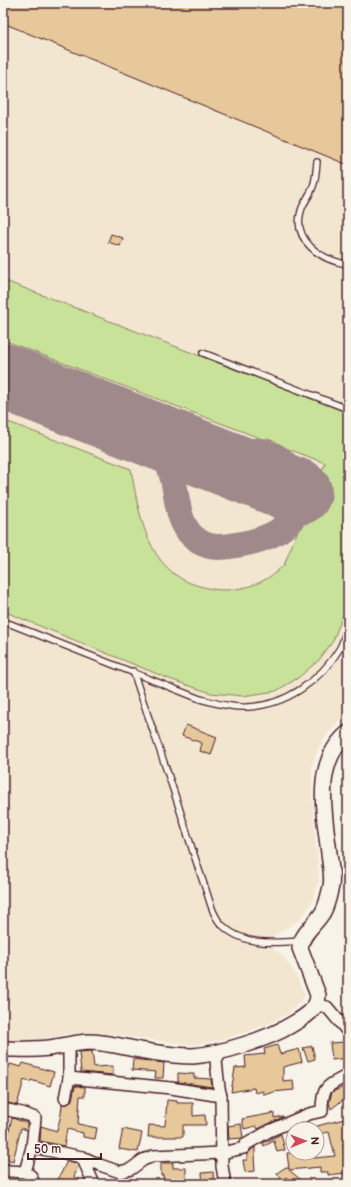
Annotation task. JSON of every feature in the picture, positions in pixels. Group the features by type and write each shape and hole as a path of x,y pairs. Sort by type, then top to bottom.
{"main road":[{"path":"3,1049 27,1050 88,1042 103,1043 150,1052 193,1056 221,1052 283,1030 306,1016 317,1005 318,995 317,989 302,955 300,941 323,911 331,884 331,868 324,808 325,768 339,740 348,732"}],"street":[{"path":"317,1005 326,1007 348,1032"},
{"path":"66,1098 69,1078 69,1044"},
{"path":"221,1052 216,1061 219,1088 222,1096 222,1153 225,1184"},
{"path":"32,1147 82,1157 100,1166 120,1172 131,1169 143,1160 153,1156 222,1153 244,1148 245,1145 269,1130 322,1110 322,1096 326,1087 348,1075"},
{"path":"69,1078 171,1088 222,1096"},
{"path":"3,1109 22,1113 35,1118 32,1147 26,1172"},
{"path":"82,1157 94,1184"},
{"path":"3,1169 9,1171 26,1172 31,1176 34,1184"}],"lane":[{"path":"318,162 313,188 300,212 300,229 308,245 315,251 334,261 348,264"},
{"path":"203,353 348,409"},
{"path":"3,621 133,671 200,699 232,706 249,707 260,706 283,699 309,684 327,665 340,647 348,628"},
{"path":"133,671 215,915 222,925 234,934 252,941 270,943 300,941"}],"shaded area":[{"path":"3,3 348,3 348,714 338,722 326,736 318,749 312,766 312,797 319,875 319,881 315,894 311,904 298,921 273,936 273,950 281,953 294,971 305,995 289,1013 270,1023 212,1042 192,1045 111,1034 81,1033 16,1044 3,1044"}],"green space":[{"path":"3,280 348,413 348,602 333,641 319,660 298,678 276,691 243,696 211,693 172,680 3,611 3,420 131,469 142,522 148,539 157,555 168,568 181,579 199,586 217,590 241,588 256,584 263,581 284,565 325,463 3,340"}],"building":[{"path":"3,3 348,3 348,165 3,23"},
{"path":"111,234 123,238 120,246 108,242"},
{"path":"186,725 217,737 211,755 200,751 202,743 182,736"},
{"path":"345,1042 347,1058 332,1060 330,1043"},
{"path":"277,1045 280,1054 299,1049 302,1062 283,1067 283,1081 293,1080 294,1090 263,1094 263,1091 255,1093 254,1088 231,1092 235,1068 246,1067 245,1056 265,1054 264,1049"},
{"path":"312,1046 315,1059 308,1061 303,1048"},
{"path":"92,1051 94,1067 113,1066 113,1075 81,1072 79,1052"},
{"path":"133,1059 164,1063 163,1078 155,1078 156,1072 132,1070"},
{"path":"23,1063 54,1072 50,1086 31,1080 30,1082 24,1080 17,1105 3,1102 3,1096 8,1079 6,1079 10,1064 21,1067"},
{"path":"178,1073 194,1074 194,1078 211,1079 212,1087 178,1082"},
{"path":"348,1085 348,1096 331,1109 329,1103 332,1092"},
{"path":"75,1086 85,1087 85,1096 80,1096 78,1124 97,1128 95,1139 83,1137 83,1133 67,1129 64,1146 40,1141 41,1126 57,1131 62,1104 68,1104 72,1100"},
{"path":"167,1100 177,1101 177,1103 193,1103 193,1116 205,1115 206,1125 183,1125 183,1137 148,1137 149,1125 165,1126"},
{"path":"274,1113 274,1118 283,1117 258,1129 256,1126 244,1129 242,1119"},
{"path":"12,1118 27,1123 27,1130 21,1128 13,1161 3,1158 3,1138 7,1139"},
{"path":"348,1118 348,1142 343,1144 346,1173 328,1175 328,1172 320,1172 320,1167 289,1170 306,1184 293,1184 286,1177 282,1180 277,1173 286,1167 289,1169 288,1161 325,1161 325,1157 335,1156 329,1132 325,1133 325,1124"},
{"path":"241,1124 243,1138 229,1139 228,1126"},
{"path":"123,1129 142,1133 138,1152 119,1149"},
{"path":"281,1134 285,1150 277,1152 274,1141 264,1146 263,1143"},
{"path":"255,1147 255,1171 245,1172 243,1160 247,1160 247,1154"},
{"path":"67,1161 77,1163 78,1166 74,1177 86,1184 56,1184"},
{"path":"161,1163 173,1163 173,1168 186,1168 186,1184 164,1184 163,1175 161,1176"},
{"path":"213,1172 214,1184 203,1184 202,1173"}],"taxiway":[{"path":"144,432 166,459 173,478 178,508 185,526 190,534 203,544 214,547 230,546 267,537 287,524 294,515 299,505 299,492 295,478 287,465 276,456 262,451 225,455 195,452"}],"runway":[{"path":"3,376 299,492"}]}
